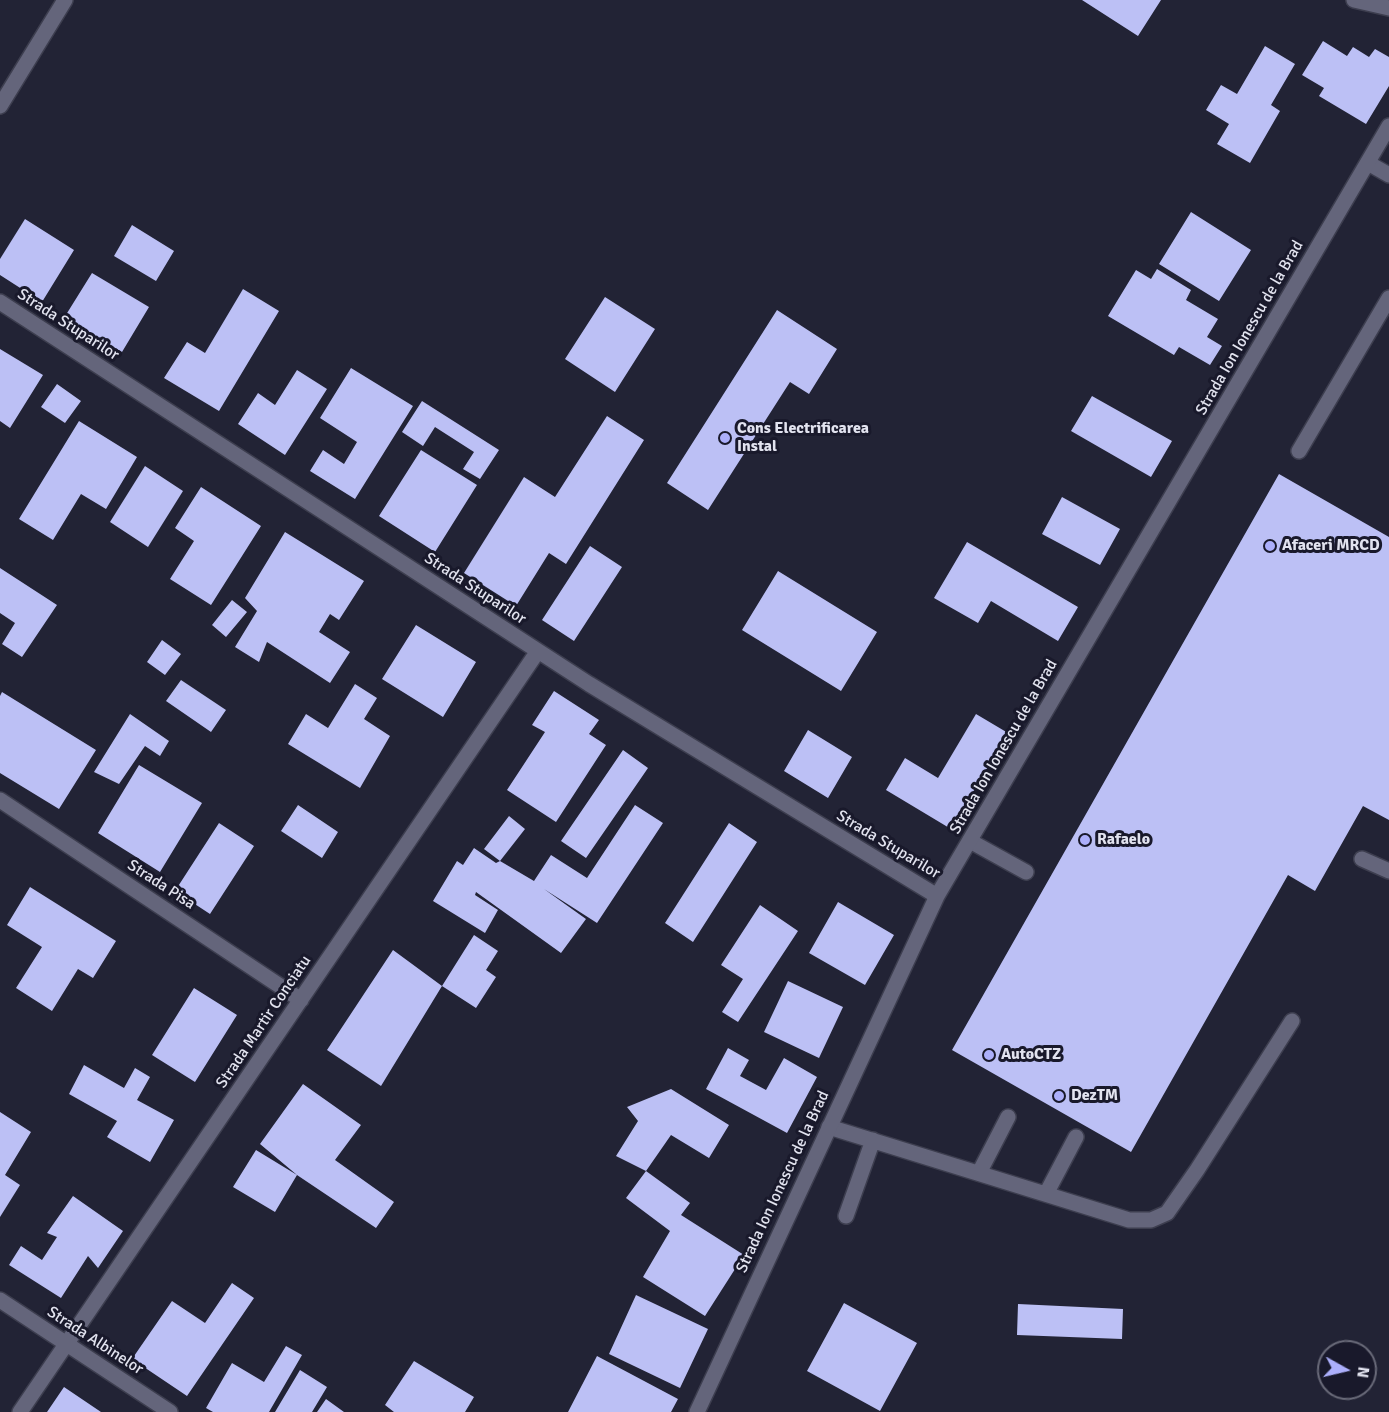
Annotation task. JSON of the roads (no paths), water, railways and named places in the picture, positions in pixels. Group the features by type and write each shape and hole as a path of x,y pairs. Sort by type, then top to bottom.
{"street":[{"path":"0,106 65,0"},
{"path":"1354,0 1389,8"},
{"name":"Strada Ion Ionescu de la Brad","path":"697,1412 937,896 1389,126"},
{"path":"1368,163 1389,175"},
{"path":"1299,451 1389,298"},
{"name":"Strada Stuparilor","path":"0,302 538,651 937,896"},
{"name":"Strada Martir Conciatu","path":"20,1412 538,651"},
{"name":"Strada Pisa","path":"0,800 301,1000"},
{"path":"970,841 1026,872"},
{"path":"1362,859 1389,871"},
{"path":"829,1126 1129,1220 1150,1220 1167,1213 1292,1021"},
{"path":"979,1173 1008,1117"},
{"path":"1046,1194 1076,1137"},
{"path":"846,1216 873,1140"},
{"name":"Strada Albinelor","path":"0,1300 170,1412"}],"place":[{"name":"Cons Electrificarea Instal","path":"725,438"},
{"name":"Afaceri MRCD","path":"1270,546"},
{"name":"Rafaelo","path":"1085,840"},
{"name":"AutoCTZ","path":"989,1055"},
{"name":"DezTM","path":"1059,1096"}]}
